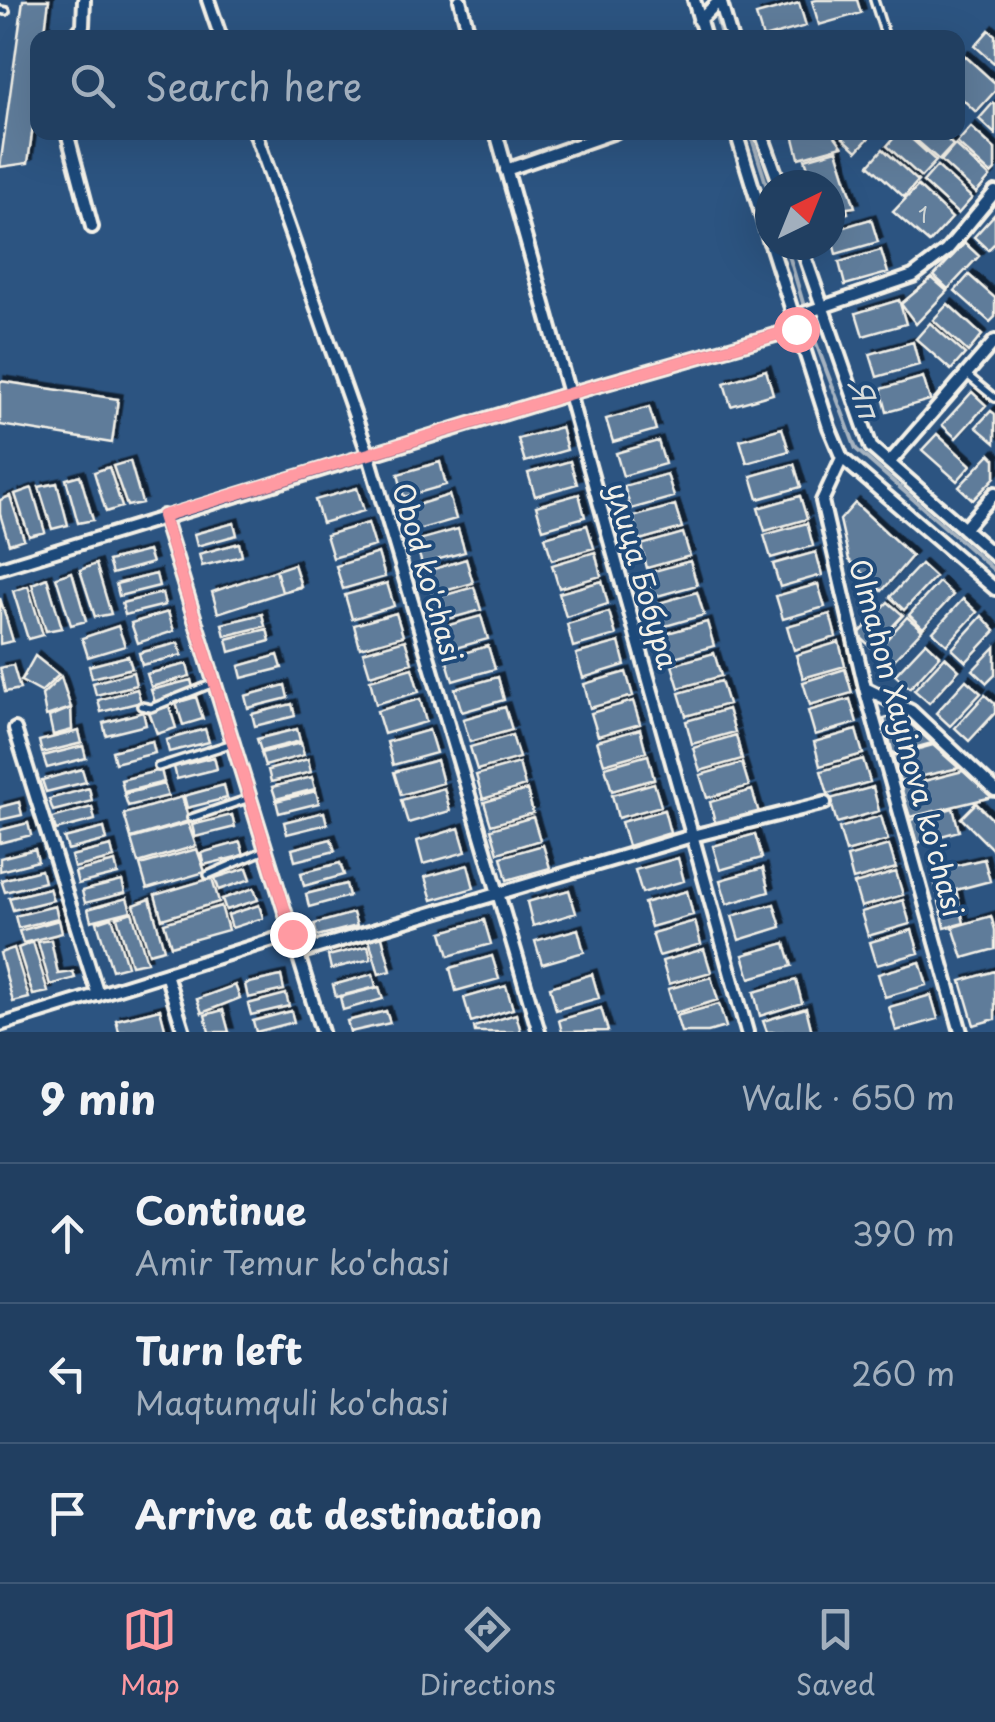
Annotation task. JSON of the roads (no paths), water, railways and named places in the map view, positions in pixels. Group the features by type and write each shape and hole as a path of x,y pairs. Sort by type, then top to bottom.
{"street":[{"path":"80,30 84,0"},
{"path":"208,0 218,30"},
{"path":"460,0 468,30"},
{"path":"694,0 713,7 726,30"},
{"path":"69,140 92,227"},
{"name":"Obod ko'chasi","path":"257,140 369,456 539,1032"},
{"name":"улица Бобура","path":"498,140 746,1032"},
{"path":"506,170 592,140"},
{"path":"738,140 755,195"},
{"path":"764,140 775,170"},
{"path":"0,568 568,394 796,320 819,307 913,276 946,251 995,192"},
{"path":"775,260 842,458 995,588"},
{"path":"805,260 872,448 995,556"},
{"path":"890,463 995,341"},
{"name":"Olmahon Xayinova ko'chasi","path":"842,458 822,501 865,688 961,1032"},
{"path":"964,529 995,493"},
{"path":"163,516 322,1032"},
{"path":"865,688 911,711 995,790"},
{"path":"15,729 98,995"},
{"path":"298,954 692,836 824,803"},
{"path":"0,1025 292,934"},
{"path":"166,974 184,1032"}],"lane":[{"path":"874,0 883,30"},
{"path":"966,374 995,398"},
{"path":"140,706 150,708 214,683"},
{"path":"158,766 233,743"},
{"path":"191,818 250,798"},
{"path":"208,875 266,850"},
{"path":"17,1020 21,1032"}],"waterway":[{"name":"Яп","path":"711,0 720,30"},
{"name":"Яп","path":"752,140 762,170"},
{"name":"Яп","path":"790,260 810,327 856,449 995,571"}]}
